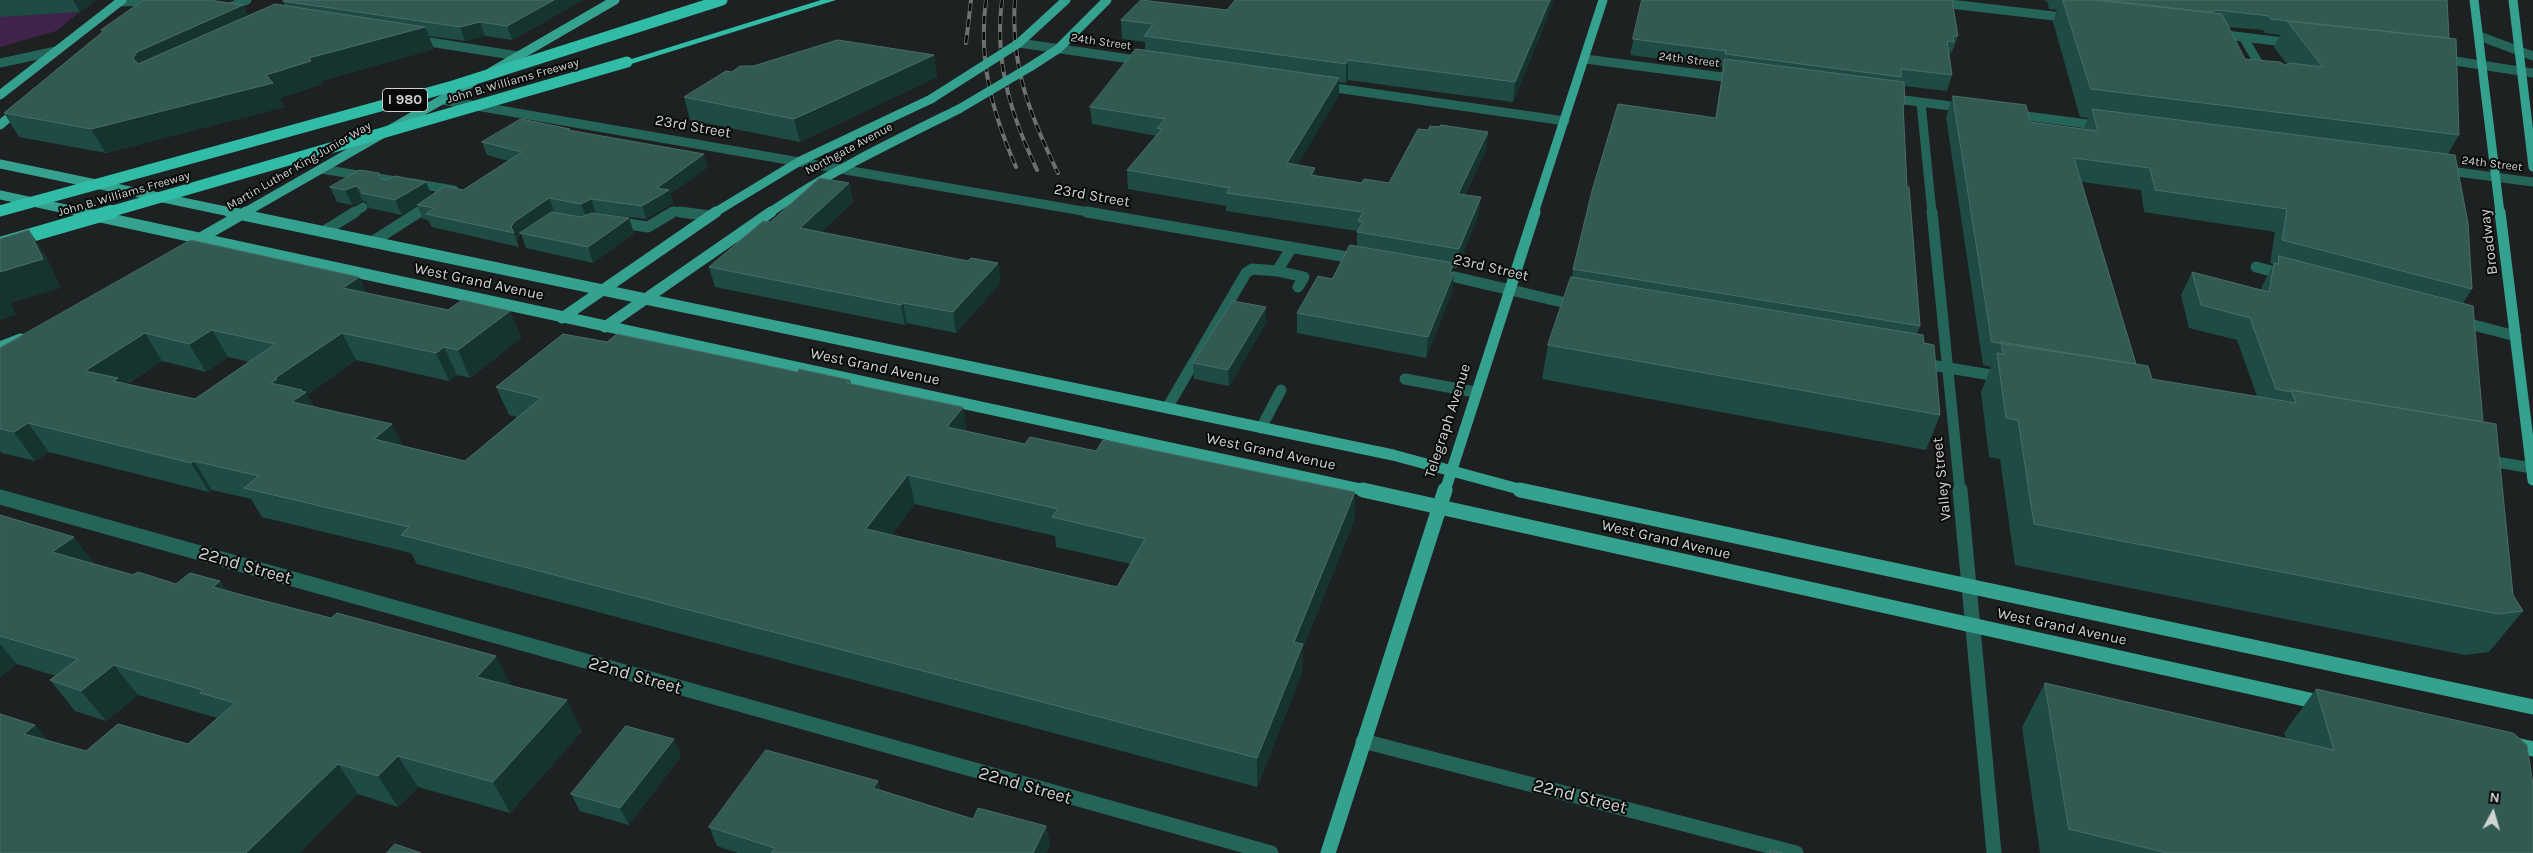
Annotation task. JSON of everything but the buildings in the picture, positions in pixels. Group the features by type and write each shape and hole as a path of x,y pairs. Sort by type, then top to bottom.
{"highway":[{"name":"John B. Williams Freeway","path":"0,211 470,81 637,29 722,0"},
{"name":"John B. Williams Freeway","path":"0,244 627,62 831,0"}],"main road":[{"path":"137,13 153,0"},
{"name":"Martin Luther King Junior Way","path":"181,249 615,0"},
{"name":"Northgate Avenue","path":"562,318 710,216 800,161 931,99 1019,43 1066,0"},
{"name":"Northgate Avenue","path":"606,327 805,188 840,168 959,109 1058,49 1106,0"},
{"name":"Telegraph Avenue","path":"1328,853 1508,289 1565,121 1603,0"},
{"name":"Broadway","path":"2474,0 2533,472"},
{"path":"2513,0 2521,52 2526,128 2533,167"},
{"path":"0,96 120,1"},
{"path":"0,125 25,104"},
{"name":"West Grand Avenue","path":"0,164 1393,455 1508,487 2533,707"},
{"name":"West Grand Avenue","path":"0,195 1439,507 2337,706"},
{"path":"0,346 25,336 0,355"},
{"path":"2497,741 2533,749"}],"street":[{"path":"120,1 153,0 170,2"},
{"path":"241,13 219,10 246,0"},
{"path":"1916,0 2084,19"},
{"path":"2213,34 2304,44"},
{"path":"2479,36 2533,56"},
{"path":"2243,37 2272,86"},
{"path":"410,40 518,56"},
{"name":"24th Street","path":"1019,43 1154,62"},
{"path":"0,63 56,51"},
{"path":"2430,58 2533,72"},
{"name":"24th Street","path":"1584,59 1749,80"},
{"path":"1309,84 1565,121"},
{"path":"1883,98 1979,110"},
{"name":"23rd Street","path":"442,100 1371,261"},
{"name":"Valley Street","path":"1921,102 1970,586 1994,853"},
{"path":"1998,112 2110,127"},
{"path":"321,169 454,190 372,242"},
{"name":"24th Street","path":"2431,169 2533,182"},
{"path":"392,189 405,182"},
{"path":"323,232 363,207"},
{"path":"604,221 648,228 674,212 710,216"},
{"path":"1277,271 1292,248"},
{"path":"2256,267 2293,277"},
{"path":"1167,408 1246,272 1252,269 1277,271 1304,277 1298,287"},
{"name":"23rd Street","path":"1430,272 1590,307"},
{"path":"2450,319 2516,336"},
{"path":"1909,361 2015,379"},
{"path":"1405,380 1475,392"},
{"path":"1261,428 1282,390"},
{"path":"2475,458 2533,472"},
{"name":"22nd Street","path":"0,497 1271,853"},
{"name":"22nd Street","path":"1363,742 1796,853"}],"shaded area":[{"path":"80,12 56,31 0,47 0,16"}],"railway":[{"path":"966,43 971,0"},
{"path":"986,0 984,44 989,85 1000,126 1016,167"},
{"path":"1002,0 1000,45 1007,88 1019,129 1037,170"},
{"path":"1015,0 1014,24 1016,47 1024,90 1039,131 1058,173"}]}
